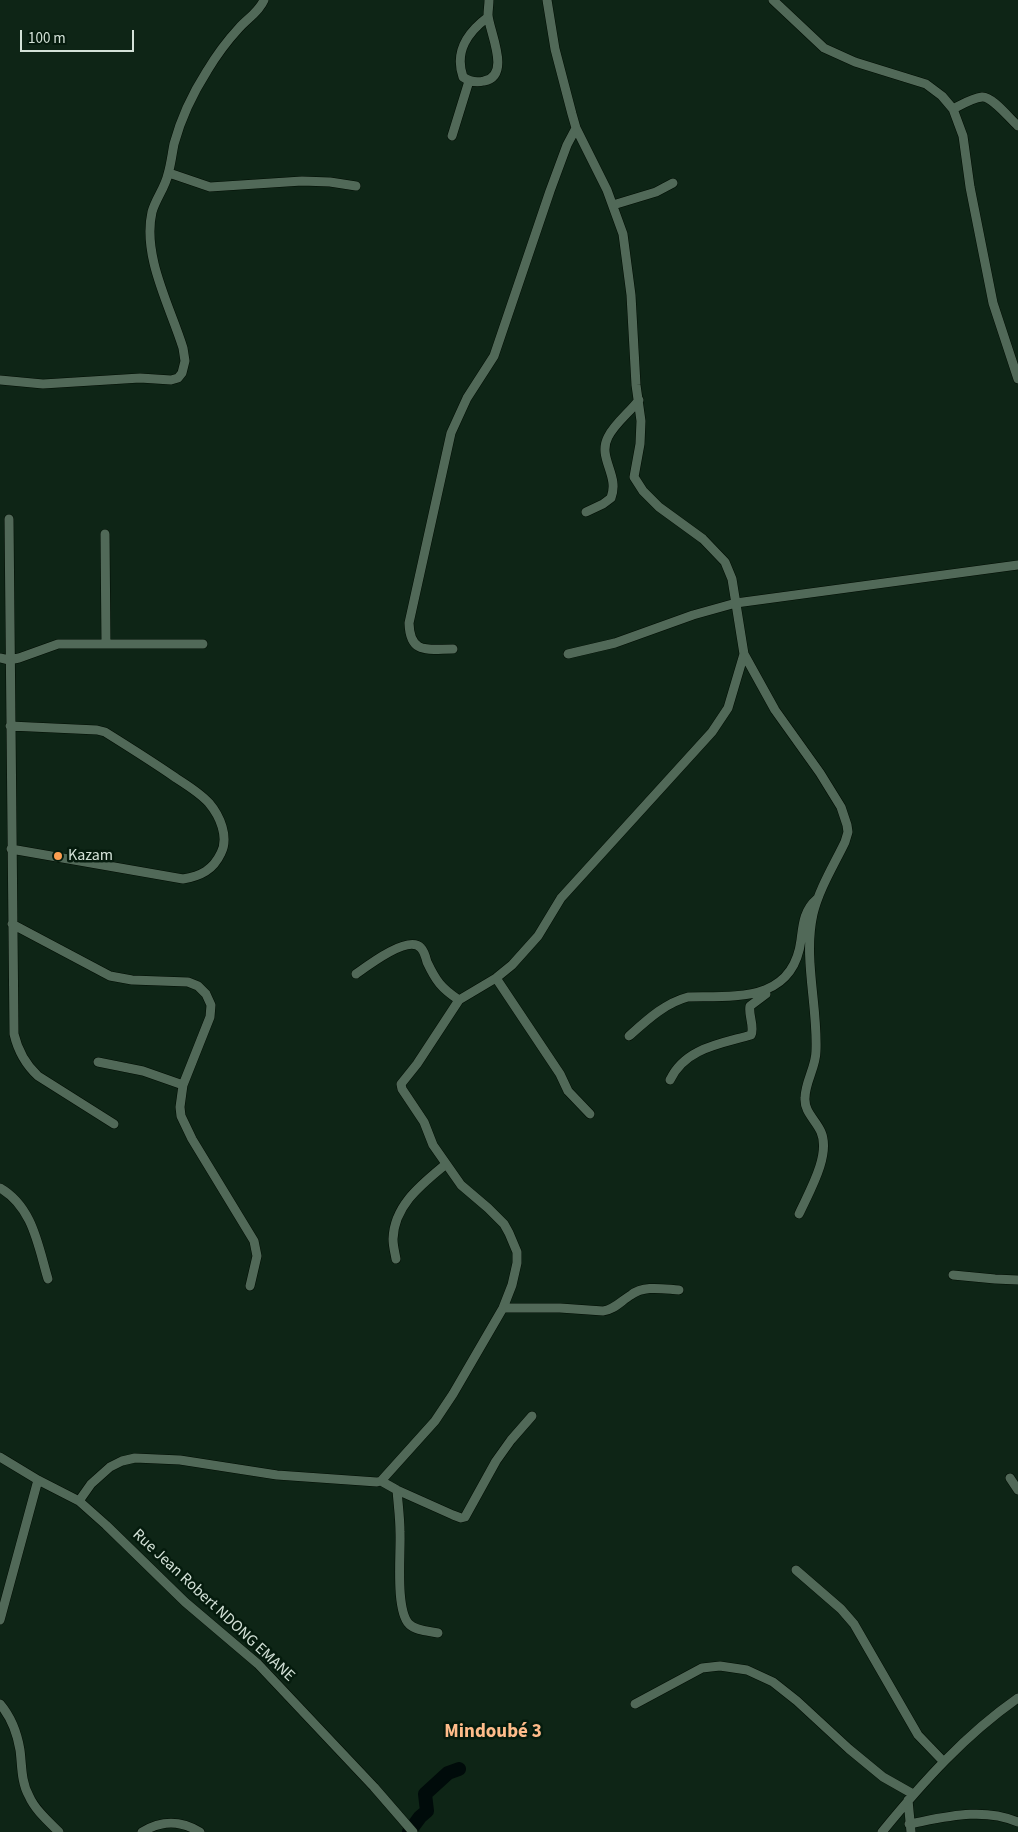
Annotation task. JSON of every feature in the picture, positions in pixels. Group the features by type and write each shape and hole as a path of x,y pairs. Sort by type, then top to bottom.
{"street":[{"path":"0,380 37,384 140,378 172,380 178,378 182,373 185,361 183,348 156,270 152,254 150,224 156,198 165,185 169,173 174,144 182,119 206,72 224,46 256,12 264,0"},
{"path":"488,16 472,30 463,42 459,62 463,77 468,81 489,80 495,74 498,55 488,16 490,0"},
{"path":"546,0 555,49 576,128 593,159 623,234 630,280 636,385 641,430 634,471 637,485 659,507 703,539 730,571 744,654 775,710 820,773 844,813 848,832 813,914 810,940 816,1050 815,1064 804,1098 808,1113 821,1131 824,1147 818,1171 799,1214"},
{"path":"773,0 830,52 855,62 926,84 942,96 953,109 963,136 970,187 993,304 1018,379"},
{"path":"452,136 468,81"},
{"path":"953,109 974,99 986,97 1018,126"},
{"path":"453,649 428,649 420,647 413,642 410,635 414,600 431,528 446,450 458,415 472,388 494,356 550,191 567,144 576,128"},
{"path":"169,173 210,187 302,181 330,182 356,186"},
{"path":"613,205 656,192 673,183"},
{"path":"586,512 611,498 613,479 604,458 605,444 616,425 639,400"},
{"path":"9,519 14,1034 27,1066 38,1076 114,1124"},
{"path":"105,534 106,644"},
{"path":"568,654 615,643 692,615 736,603 1018,565"},
{"path":"0,658 10,660 58,644 203,644"},
{"path":"381,1481 434,1421 453,1394 503,1308 512,1285 517,1263 517,1252 509,1233 496,1216 462,1185 446,1164 433,1145 424,1122 402,1089 401,1084 417,1064 459,1000 496,978 512,965 538,936 561,898 723,718 732,700 744,654"},
{"path":"10,726 105,732 166,770 208,802 218,816 224,832 223,850 216,864 195,878 183,879 11,849"},
{"path":"629,1036 672,1002 680,999 688,997 740,996 768,990 778,983 793,965 799,952 805,917 809,906 818,899"},
{"path":"12,924 95,970 110,976 132,980 188,982 198,986 206,994 211,1005 210,1017 183,1085 180,1107 181,1116 185,1128 242,1220 255,1245 257,1256 250,1286"},
{"path":"356,974 381,956 402,946 414,944 421,947 439,985 459,1000"},
{"path":"496,978 546,1056 560,1074 568,1091 590,1114"},
{"path":"670,1080 674,1071 687,1057 708,1047 751,1035 753,1029 749,1013 750,1006 767,994 768,990"},
{"path":"98,1062 143,1071 183,1085"},
{"path":"396,1259 393,1240 396,1223 402,1208 412,1194 446,1164"},
{"path":"0,1188 12,1196 26,1214 37,1241 48,1279"},
{"path":"953,1275 1018,1280"},
{"path":"503,1308 560,1308 603,1311 609,1310 632,1293 654,1288 678,1290"},
{"path":"79,1501 91,1484 105,1471 122,1461 135,1458 180,1460 277,1475 367,1483 381,1481 396,1490 461,1518 465,1517 496,1461 532,1416"},
{"name":"Rue Jean Robert NDONG EMANE","path":"0,1457 38,1480 79,1501 185,1602 252,1659 374,1787 413,1832"},
{"path":"1010,1478 1018,1490"},
{"path":"0,1620 38,1480"},
{"path":"396,1490 400,1532 401,1600 404,1616 418,1630 438,1633"},
{"path":"796,1570 842,1609 854,1624 918,1734 943,1761"},
{"path":"635,1704 702,1668 720,1666 747,1670 773,1682 797,1701 849,1749 910,1797"},
{"path":"882,1832 910,1797 943,1761 975,1730 1018,1698"},
{"path":"0,1704 10,1716 15,1728 24,1780 29,1796 38,1810 59,1832"},
{"path":"910,1797 910,1828 959,1814 1001,1816 1018,1822"},
{"path":"142,1832 157,1824 170,1822 186,1825 200,1832"}],"waterway":[{"path":"409,1832 427,1811 425,1794 448,1773 459,1769"}],"place":[{"name":"Kazam","path":"58,856"}],"district":[{"name":"Mindoubé 3","path":"493,1733"}]}
